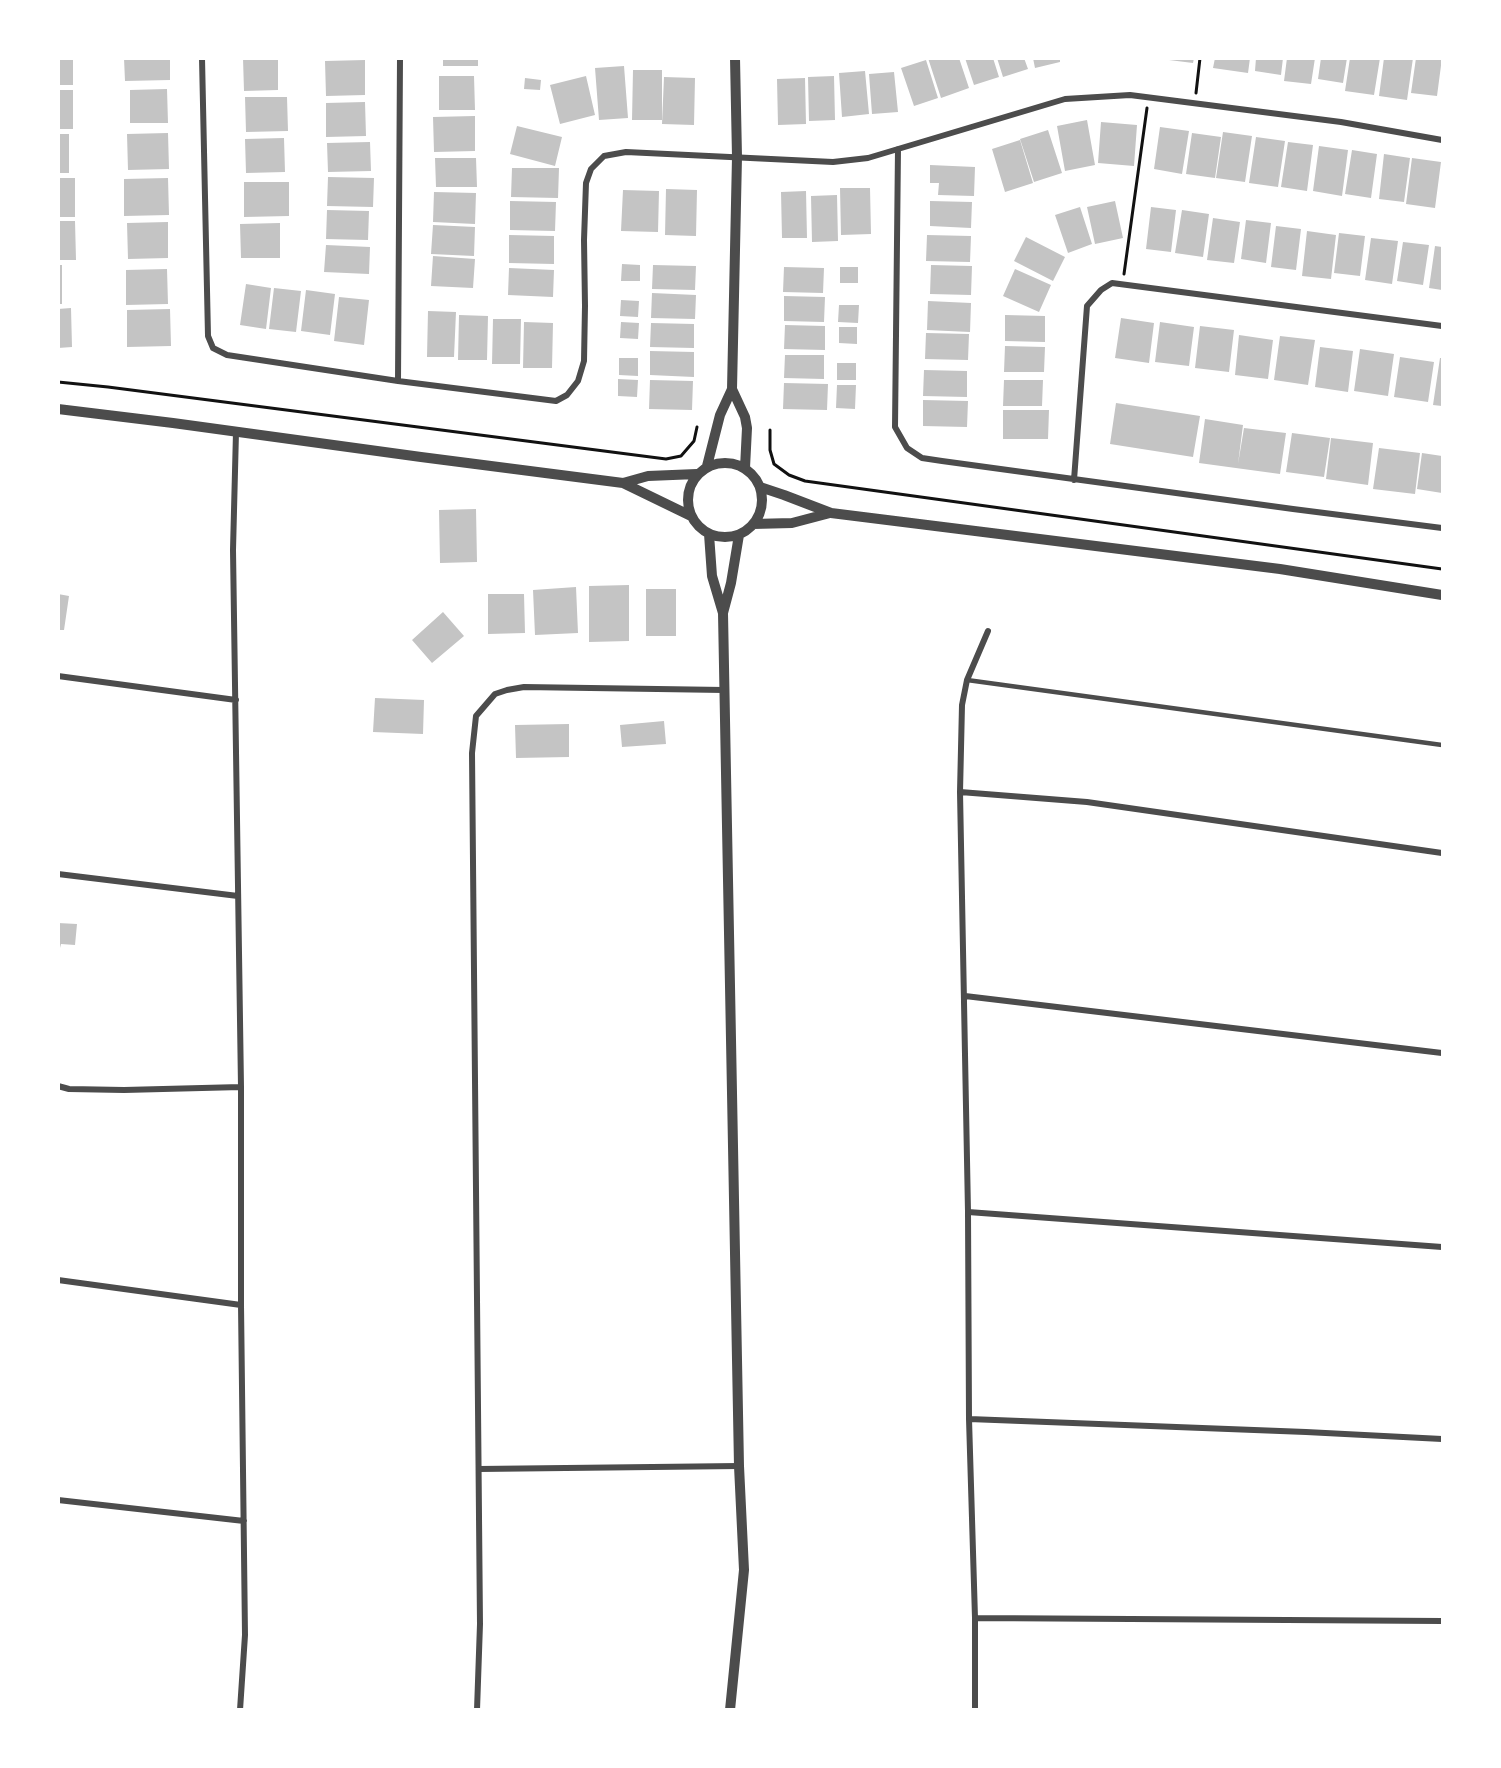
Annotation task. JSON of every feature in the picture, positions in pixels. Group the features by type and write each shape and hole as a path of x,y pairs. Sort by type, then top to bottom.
{"street":[{"path":"202,58 208,336 213,348 227,355 398,381 556,401 567,395 578,381 584,361 586,183 591,169 604,156 626,152 833,162 868,158 1065,99 1130,95 1341,122 1443,140"},
{"path":"398,381 400,58"},
{"path":"707,466 720,415 732,389 737,157 735,58"},
{"path":"898,149 895,427 907,448 922,458 1443,528"},
{"path":"1074,480 1087,306 1101,290 1113,283 1443,326"},
{"path":"732,389 745,417 747,428 745,468"},
{"path":"58,409 623,483 691,516"},
{"path":"236,432 233,550 241,1087 245,1635 240,1710"},
{"path":"720,462 732,463 745,468 754,476 760,487 762,500 760,513 753,524 739,535 718,537 709,534 695,523 687,505 691,483 707,466 720,462"},
{"path":"623,483 648,476 697,474"},
{"path":"760,487 831,513 1280,569 1443,595"},
{"path":"753,524 792,523 831,513"},
{"path":"709,534 712,576 723,613"},
{"path":"730,1710 744,1570 739,1466 723,613 731,583 739,535"},
{"path":"975,1710 960,792 962,705 967,680 988,631"},
{"path":"58,676 236,700"},
{"path":"477,1710 480,1624 472,753 477,716 495,694 524,687 724,690"},
{"path":"960,792 1088,802 1443,853"},
{"path":"58,874 238,896"},
{"path":"964,996 1443,1053"},
{"path":"58,1086 69,1089 124,1090 241,1087"},
{"path":"968,1212 1443,1247"},
{"path":"58,1280 241,1305"},
{"path":"969,1419 1443,1439"},
{"path":"479,1469 739,1466"},
{"path":"58,1500 244,1521"},
{"path":"975,1618 1443,1621"}],"lane":[{"path":"967,680 1443,745"}],"path":[{"path":"1194,103 1200,58"},
{"path":"1123,284 1149,97"},
{"path":"58,382 666,459 681,456 694,441 697,427"},
{"path":"770,430 770,450 774,464 789,475 805,481 1443,569"}],"building":[{"path":"58,58 73,58 73,85 58,85"},
{"path":"124,58 170,58 170,80 125,81"},
{"path":"243,58 278,58 278,90 244,91"},
{"path":"443,58 478,58 478,66 443,66"},
{"path":"928,58 959,58 969,88 941,98"},
{"path":"965,58 993,58 999,77 974,85"},
{"path":"997,58 1024,58 1028,69 1003,77"},
{"path":"1033,58 1060,58 1060,62 1035,68"},
{"path":"1169,58 1194,58 1193,63 1169,60"},
{"path":"1215,58 1250,58 1248,73 1213,68"},
{"path":"1256,58 1283,58 1281,75 1255,71"},
{"path":"1287,58 1315,58 1311,84 1284,81"},
{"path":"1321,58 1347,58 1343,83 1318,79"},
{"path":"1350,58 1380,58 1374,95 1345,91"},
{"path":"1384,58 1413,58 1407,100 1379,96"},
{"path":"1416,58 1442,58 1437,96 1411,93"},
{"path":"365,60 365,95 326,96 325,61"},
{"path":"926,60 938,98 914,106 901,68"},
{"path":"624,66 628,118 599,120 595,68"},
{"path":"633,70 662,70 662,120 632,120"},
{"path":"865,71 869,114 842,117 839,73"},
{"path":"894,72 898,112 872,114 869,74"},
{"path":"439,76 474,76 475,110 439,110"},
{"path":"586,76 595,115 560,124 550,85"},
{"path":"834,76 835,120 809,121 808,77"},
{"path":"664,77 695,78 694,125 662,124"},
{"path":"525,78 541,80 540,90 524,89"},
{"path":"805,78 806,124 778,125 777,79"},
{"path":"167,89 168,123 130,123 130,90"},
{"path":"58,90 73,90 73,129 58,129"},
{"path":"245,97 287,97 288,131 246,132"},
{"path":"365,102 366,136 326,137 326,103"},
{"path":"475,116 475,151 434,152 433,117"},
{"path":"1087,120 1095,165 1065,171 1057,126"},
{"path":"1101,122 1137,125 1134,166 1098,163"},
{"path":"517,126 562,137 555,166 510,154"},
{"path":"1160,127 1189,131 1182,174 1154,169"},
{"path":"1048,130 1062,173 1034,182 1020,139"},
{"path":"1223,132 1252,136 1245,182 1216,178"},
{"path":"168,133 169,169 128,170 127,134"},
{"path":"1192,133 1221,137 1215,178 1186,174"},
{"path":"58,134 69,134 69,173 58,173"},
{"path":"1256,137 1285,141 1278,187 1249,183"},
{"path":"284,138 285,172 246,173 245,139"},
{"path":"1020,140 1033,183 1005,192 992,149"},
{"path":"370,142 371,171 328,172 327,143"},
{"path":"1288,142 1313,145 1307,191 1281,187"},
{"path":"1319,146 1348,150 1342,196 1313,191"},
{"path":"1352,150 1377,154 1371,198 1345,194"},
{"path":"1384,154 1410,158 1404,202 1379,199"},
{"path":"435,158 476,158 477,187 436,187"},
{"path":"1412,158 1441,162 1435,208 1406,204"},
{"path":"930,165 975,167 974,196 938,195 939,183 930,183"},
{"path":"512,168 559,168 558,198 511,197"},
{"path":"328,177 374,178 373,207 327,206"},
{"path":"58,178 75,178 75,217 58,217"},
{"path":"168,178 169,215 124,216 124,179"},
{"path":"244,182 289,182 289,216 244,217"},
{"path":"840,188 870,188 871,234 841,235"},
{"path":"666,189 697,190 696,236 665,235"},
{"path":"623,190 659,191 658,232 621,231"},
{"path":"806,191 807,238 782,238 781,192"},
{"path":"434,192 476,193 475,224 433,222"},
{"path":"837,195 838,241 812,242 811,196"},
{"path":"510,201 556,202 555,231 510,230"},
{"path":"930,201 972,202 971,228 930,226"},
{"path":"1115,201 1123,238 1095,244 1087,207"},
{"path":"1080,207 1092,244 1068,253 1055,215"},
{"path":"1151,207 1176,210 1171,252 1146,249"},
{"path":"327,210 369,211 368,240 326,239"},
{"path":"1182,210 1209,214 1203,257 1175,253"},
{"path":"1213,218 1240,222 1234,263 1207,260"},
{"path":"1246,220 1271,223 1266,263 1241,259"},
{"path":"58,221 75,221 76,260 58,260"},
{"path":"168,222 168,258 128,259 127,223"},
{"path":"280,223 280,258 241,258 240,224"},
{"path":"433,225 475,227 474,256 431,254"},
{"path":"1276,226 1301,229 1296,270 1271,267"},
{"path":"1307,231 1336,235 1331,279 1302,276"},
{"path":"1339,233 1365,236 1360,276 1334,273"},
{"path":"509,235 554,236 554,264 509,263"},
{"path":"927,235 971,236 970,262 926,261"},
{"path":"1026,237 1065,257 1053,281 1014,261"},
{"path":"1371,238 1398,241 1392,284 1365,280"},
{"path":"1403,242 1429,245 1423,285 1397,281"},
{"path":"326,245 370,247 369,274 324,272"},
{"path":"1435,246 1442,247 1442,290 1429,288"},
{"path":"433,256 475,259 473,288 431,286"},
{"path":"622,264 640,265 640,281 621,281"},
{"path":"58,265 62,265 62,304 58,304"},
{"path":"653,265 696,266 695,290 652,289"},
{"path":"931,265 972,266 971,295 930,294"},
{"path":"784,267 824,268 823,293 783,292"},
{"path":"840,267 858,267 858,283 840,283"},
{"path":"509,268 554,270 553,297 508,295"},
{"path":"167,269 168,304 126,305 126,270"},
{"path":"1015,269 1051,285 1039,312 1003,296"},
{"path":"246,284 271,288 266,329 240,325"},
{"path":"274,288 301,291 296,332 269,329"},
{"path":"306,290 335,294 330,335 301,331"},
{"path":"652,293 696,295 695,319 651,318"},
{"path":"784,296 825,297 824,322 784,321"},
{"path":"339,297 369,300 364,345 334,341"},
{"path":"621,300 639,301 638,317 620,316"},
{"path":"928,301 971,303 970,332 927,330"},
{"path":"839,305 859,305 858,323 838,322"},
{"path":"71,308 72,347 58,348 58,309"},
{"path":"170,309 171,346 127,347 127,310"},
{"path":"428,311 456,312 454,357 427,357"},
{"path":"459,315 488,316 487,360 458,360"},
{"path":"1005,315 1045,316 1045,342 1005,341"},
{"path":"1121,318 1154,323 1149,363 1115,358"},
{"path":"493,319 521,319 520,364 492,364"},
{"path":"524,322 553,323 552,368 523,368"},
{"path":"621,322 639,323 638,339 620,338"},
{"path":"1160,322 1194,327 1189,366 1155,362"},
{"path":"651,323 694,324 694,348 650,347"},
{"path":"785,325 825,326 825,350 784,349"},
{"path":"1200,326 1234,330 1229,372 1195,368"},
{"path":"839,327 857,327 857,344 839,343"},
{"path":"926,333 969,334 968,360 925,359"},
{"path":"1239,335 1273,340 1268,379 1235,375"},
{"path":"1280,336 1315,340 1308,385 1274,380"},
{"path":"1005,346 1045,347 1044,372 1004,372"},
{"path":"1320,347 1353,351 1348,392 1315,387"},
{"path":"1360,349 1394,354 1388,396 1354,391"},
{"path":"650,351 694,352 694,377 650,375"},
{"path":"785,355 824,355 824,379 784,378"},
{"path":"1400,357 1434,362 1428,402 1394,397"},
{"path":"619,358 638,358 638,376 619,375"},
{"path":"1440,358 1442,358 1442,406 1433,405"},
{"path":"837,363 856,363 856,380 837,380"},
{"path":"924,370 967,371 967,397 923,396"},
{"path":"618,379 638,380 637,397 618,396"},
{"path":"650,380 693,381 692,410 649,409"},
{"path":"1004,380 1043,380 1042,406 1003,406"},
{"path":"784,383 828,384 827,410 783,409"},
{"path":"837,385 856,385 855,409 836,408"},
{"path":"923,400 968,401 967,427 923,426"},
{"path":"1116,403 1200,416 1193,457 1110,444"},
{"path":"1003,410 1049,410 1048,439 1003,439"},
{"path":"1205,419 1243,425 1238,464 1244,428 1286,433 1280,474 1199,463"},
{"path":"1292,433 1330,438 1324,477 1286,472"},
{"path":"1331,438 1373,443 1368,485 1326,479"},
{"path":"1379,448 1420,453 1415,494 1373,489"},
{"path":"1422,453 1442,456 1442,493 1417,489"},
{"path":"476,509 477,562 440,563 439,510"},
{"path":"629,585 629,641 589,642 589,586"},
{"path":"576,587 578,633 535,635 533,590"},
{"path":"646,589 676,589 676,636 646,636"},
{"path":"58,594 69,596 64,630 58,630"},
{"path":"488,594 524,594 525,633 488,634"},
{"path":"443,612 464,636 432,663 412,640"},
{"path":"375,698 424,700 423,734 373,732"},
{"path":"664,721 666,744 622,747 620,725"},
{"path":"569,724 569,757 516,758 515,725"},
{"path":"58,923 77,924 75,945 61,944 58,948"}]}
